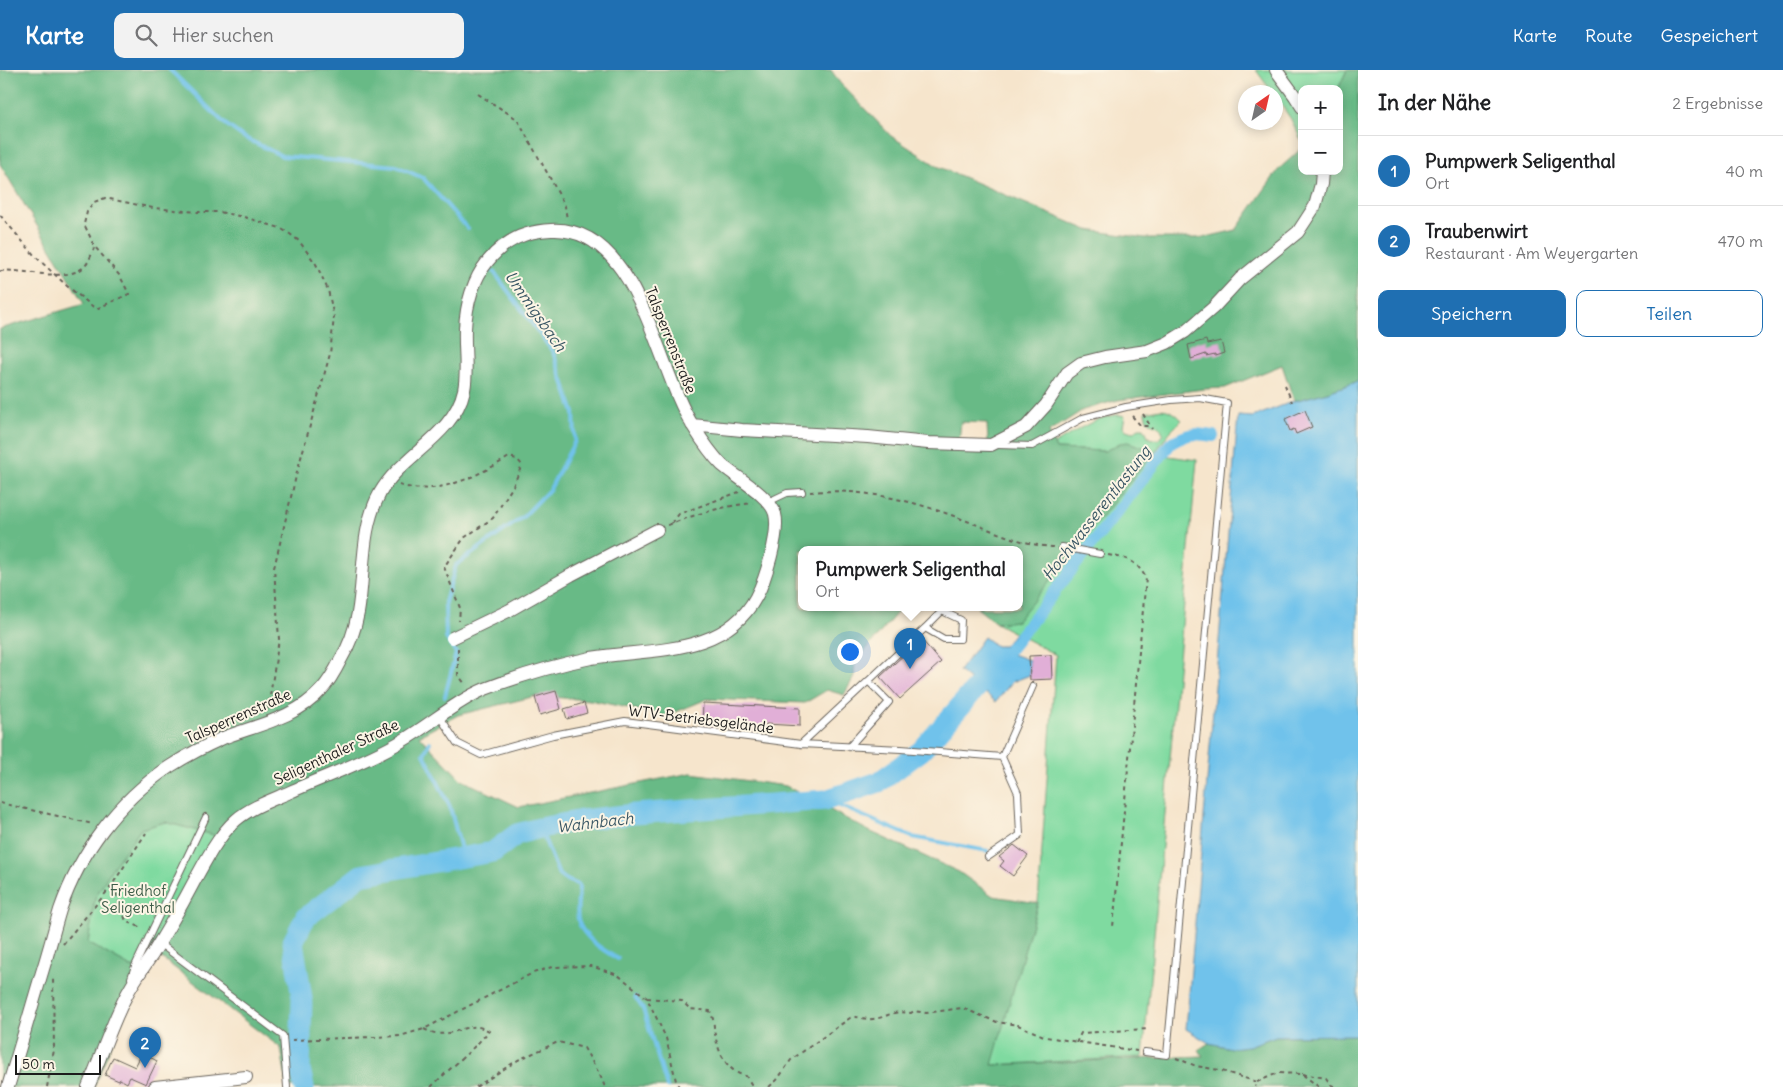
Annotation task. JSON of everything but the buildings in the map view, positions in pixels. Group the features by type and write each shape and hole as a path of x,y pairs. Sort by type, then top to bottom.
{"street":[{"path":"1276,70 1298,100"},
{"path":"692,425 928,443 991,445 1026,427 1046,405 1067,373 1081,364 1105,357 1146,351 1167,343 1185,332 1214,307 1240,279 1298,232 1315,206 1322,175"},
{"name":"Talsperrenstraße","path":"8,1087 61,907 80,866 103,827 135,792 174,764 219,740 298,710 323,689 345,654 357,618 366,540 372,509 388,481 436,435 452,416 464,395 466,364 465,326 476,278 490,258 510,239 537,230 568,229 583,235 610,254 626,274 648,320 680,403 692,425"},
{"path":"692,425 717,460 768,502"},
{"name":"Seligenthaler Straße","path":"88,1087 127,994 206,861 229,827 241,815 402,742 479,692 549,669 588,659 685,647 722,634 747,612 762,584 770,559 775,532 775,514 768,502"},
{"path":"455,642 571,575 657,530"},
{"path":"155,1087 246,1077"}],"lane":[{"path":"991,445 1032,446 1083,418 1142,404 1200,398 1227,403 1167,1055 1146,1052"},
{"path":"768,502 787,494 802,492"},
{"path":"1062,547 1100,554"},
{"path":"800,744 942,611 962,620 960,638 944,638 925,628"},
{"path":"849,747 889,702 868,681"},
{"path":"988,857 1020,835 1018,793 1002,757 1033,686"},
{"name":"WTV-Betriebsgelände","path":"440,717 457,742 481,755 552,735 625,721 800,744 1002,757"},
{"path":"127,994 135,966 206,817"},
{"path":"159,943 283,1036 287,1087"}],"path":[{"path":"478,94 517,119 565,206 568,229"},
{"path":"0,215 35,256 96,309 129,294 120,276 95,247 84,224 87,212 94,202 105,198 154,208 219,212 280,228 299,242 316,264 328,290 334,317 330,354 297,472 274,568 278,639 266,723"},
{"path":"0,271 9,270 46,275 70,274 86,266 95,247"},
{"path":"1285,385 1292,402"},
{"path":"1128,407 1141,426 1151,428 1144,418 1142,404"},
{"path":"388,481 410,488 429,488 451,485 493,467 509,457 517,459 522,465 513,486 493,518 464,538 444,567 460,608 459,623"},
{"path":"672,524 672,521 678,514 750,488"},
{"path":"802,492 826,490 876,495 914,503 1002,534 1043,546 1062,547"},
{"path":"657,530 685,518 732,505 768,502"},
{"path":"1100,554 1129,559 1138,565 1146,578 1113,927"},
{"path":"455,642 458,676 467,686 479,692"},
{"path":"0,803 103,827"},
{"path":"48,952 52,957 110,888 146,833"},
{"path":"110,888 116,893 126,920 143,928"},
{"path":"290,1040 400,1036 424,1029 533,973 552,967 591,966 618,975 647,998 666,1038 679,1087"},
{"path":"47,1087 54,1050 55,1002 53,975"},
{"path":"647,998 682,1001 690,1008 710,1011 714,1021 714,1033 722,1058 736,1074 746,1076 753,1087"},
{"path":"769,1087 777,1080 791,1060 850,1018 856,1016 872,1020 898,1011 926,1013 962,1008 997,1022 1018,1025 1046,1037 1146,1052"},
{"path":"424,1029 433,1034 450,1035 462,1029 481,1027 489,1031 476,1047 470,1049 460,1062 431,1087"},
{"path":"1076,1043 1081,1033 1148,1029"},
{"path":"476,1087 518,1060 558,1042 584,1048 605,1087"},
{"path":"1167,1055 1196,1066 1218,1070 1257,1082 1278,1073 1311,1074 1326,1078 1331,1085 1336,1087"},
{"path":"1302,1074 1319,1087"},
{"path":"1256,1087 1257,1082"}],"green space":[{"path":"0,70 831,70 840,83 891,136 937,166 1088,230 1145,238 1202,238 1236,230 1279,169 1298,152 1298,175 1343,175 1343,85 1340,85 1347,70 1358,70 1358,379 1356,382 1294,401 1282,365 1225,388 1118,400 1083,410 1049,432 1056,449 1105,451 1120,443 1128,442 1152,450 1153,454 1017,621 996,623 981,611 1023,611 1023,546 798,546 798,611 898,611 855,663 854,677 844,695 827,690 805,703 707,699 666,716 590,700 536,696 458,715 419,736 462,780 519,807 691,773 786,786 869,831 959,872 993,896 1038,903 992,1065 1203,1056 1198,1050 1209,1043 1231,1048 1249,1046 1276,1036 1358,1035 1358,1087 287,1087 281,1048 151,950 221,837 165,822 141,829 111,870 95,898 88,943 131,967 140,968 133,993 94,1087 0,1087 0,329 84,304 0,164","holes":["961,422 987,423 988,444 959,442"]},
{"path":"1256,70 1347,70 1340,85 1298,85 1298,134 1283,107 1283,85 1267,85"},
{"path":"1161,409 1168,410 1182,420 1169,433 1154,454 1197,460 1143,1057 991,1065 1038,903 1056,655 996,623 1017,621 1120,443 1105,451 1056,449 1054,444 1088,424 1108,416 1117,415 1125,416 1123,426 1126,430 1133,432 1139,428 1144,428 1149,438 1158,440 1163,434 1159,427 1148,421 1145,412"},
{"name":"Friedhof Seligenthal","path":"165,822 222,837 140,968 131,967 88,943 95,898 111,870 141,829"}],"water":[{"path":"1358,379 1358,1035 1276,1036 1249,1046 1231,1048 1209,1043 1186,1029 1238,416 1253,417 1294,401 1356,382"},
{"path":"1013,634 1022,639 1012,654 1029,660 1030,675 1012,682 996,702 959,671 984,637 996,646 1005,646"}],"waterway":[{"name":"Ummigsbach","path":"170,70 224,123 243,137 282,156 396,166 423,178 468,229"},
{"name":"Ummigsbach","path":"445,696 456,653 446,638 445,602 456,565 523,517 550,489 575,441 574,413 553,352 494,272"},
{"name":"Hochwasserentlastung","path":"1009,650 1171,443 1191,435 1213,436"},
{"name":"Wahnbach","path":"304,1087 300,1069 302,998 293,942 305,918 361,875 493,852 517,834 582,820 634,814 826,800 879,782 921,751 993,669 997,669"},
{"name":"Ummigsbach","path":"430,742 424,754 450,807 463,857"},
{"path":"826,800 912,837 988,851"},
{"path":"540,828 559,875 579,885 577,916 584,932 594,943 618,959"},
{"path":"635,997 643,1009 667,1087"}],"place":[{"name":"Pumpwerk Seligenthal","path":"910,669"},
{"name":"Traubenwirt","path":"145,1068"}]}
